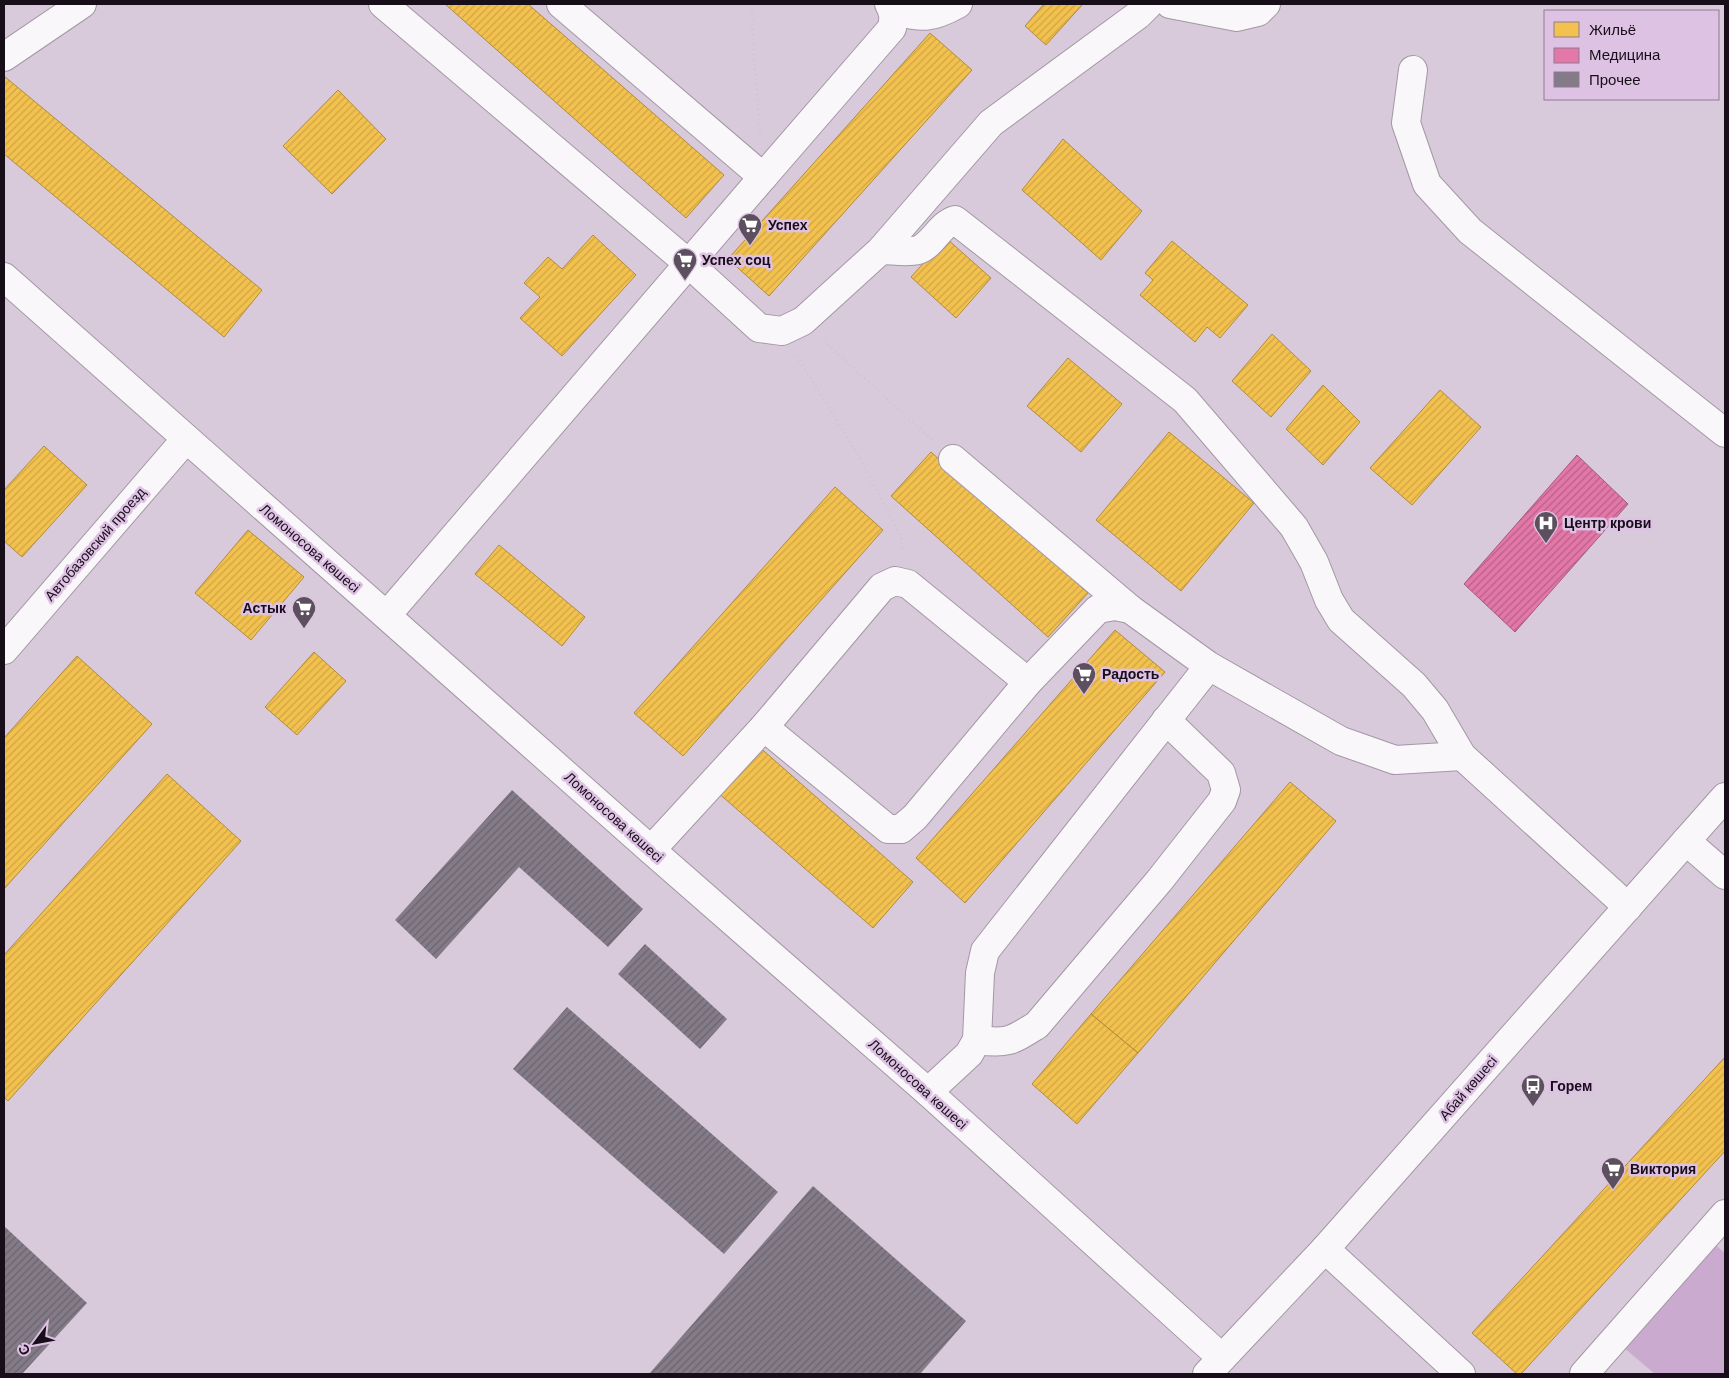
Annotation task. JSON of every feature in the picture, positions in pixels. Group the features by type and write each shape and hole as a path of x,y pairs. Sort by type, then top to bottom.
{"street":[{"path":"4,57 82,4"},
{"path":"384,4 689,264 759,328 792,326 881,250 991,122 1138,15 1149,4"},
{"path":"561,4 763,178"},
{"path":"891,7 918,17 942,13 958,4"},
{"path":"1170,4 1236,18 1258,12 1266,4"},
{"path":"386,615 892,28 894,19 891,7"},
{"path":"1413,70 1406,123 1427,184 1470,231 1725,432"},
{"path":"881,250 916,250 924,247 949,222 955,220 1185,400 1294,526 1314,562 1329,600 1341,620 1414,685 1435,710 1462,756 1628,907"},
{"name":"Ломоносова көшесі","path":"4,277 651,850 928,1092 1214,1366"},
{"name":"Автобазовский проезд","path":"4,650 186,439"},
{"path":"953,459 1130,608 1209,666 1341,741 1379,755 1395,760 1462,756"},
{"path":"651,850 764,727 882,587 895,581 908,584 1028,682"},
{"path":"764,727 888,829 901,829 915,817 1028,682 1098,609 1115,606 1130,608"},
{"path":"928,1092 969,1054 977,1040 980,973 984,951 1209,666"},
{"path":"977,1040 1000,1043 1014,1039 1037,1025 1160,880 1222,801 1226,790 1220,773 1166,720"},
{"name":"Абай көшесі","path":"1214,1366 1325,1249 1725,797"},
{"path":"1686,841 1725,875"},
{"path":"1584,1374 1725,1214"},
{"path":"1325,1249 1462,1374"}],"path":[{"path":"752,4 763,178"},
{"path":"792,326 953,459"},
{"path":"792,326 900,534 908,584"}],"shaded area":[{"path":"1712,1242 1725,1253 1725,1374 1655,1374 1623,1347"}],"building: Жильё":[{"path":"445,4 528,4 724,175 686,218"},
{"path":"1044,4 1083,4 1046,45 1025,26"},
{"path":"930,33 972,70 769,296 728,259"},
{"path":"4,76 262,290 224,337 4,154"},
{"path":"338,90 386,139 332,194 283,146"},
{"path":"1063,139 1142,211 1101,260 1022,190"},
{"path":"593,235 636,275 562,356 520,318 540,297 524,283 548,257 562,269"},
{"path":"946,238 991,278 956,318 911,277"},
{"path":"1172,241 1248,305 1220,338 1207,327 1195,342 1140,295 1153,280 1145,273"},
{"path":"1272,334 1311,371 1271,417 1232,381"},
{"path":"1068,358 1122,404 1081,452 1027,406"},
{"path":"1323,385 1360,422 1323,465 1286,429"},
{"path":"1440,390 1481,427 1412,505 1370,468"},
{"path":"1169,432 1254,503 1181,591 1096,520"},
{"path":"44,446 87,485 22,557 4,541 4,490"},
{"path":"931,452 1088,593 1048,637 891,496"},
{"path":"835,487 883,530 683,756 634,713"},
{"path":"248,530 304,577 251,640 195,593"},
{"path":"499,545 585,617 562,646 475,574"},
{"path":"1115,630 1165,672 965,903 916,858"},
{"path":"314,652 346,681 297,735 265,707"},
{"path":"77,656 152,724 4,889 4,738"},
{"path":"757,745 913,882 873,928 716,791"},
{"path":"167,774 241,841 8,1101 4,1097 4,955"},
{"path":"1290,782 1336,821 1138,1053 1091,1014"},
{"path":"1091,1014 1138,1053 1077,1124 1032,1084"},
{"path":"1725,1057 1725,1151 1521,1374 1517,1374 1472,1333"}],"building: Медицина":[{"name":"Центр крови","path":"1577,455 1628,504 1515,632 1464,584"}],"building: Прочее":[{"path":"512,790 643,909 608,947 519,867 436,959 395,920"},
{"path":"645,944 727,1019 700,1049 618,974"},
{"path":"567,1007 778,1192 724,1254 513,1069"},
{"path":"813,1186 966,1321 920,1374 649,1374"},
{"path":"4,1226 87,1303 22,1374 4,1374"}],"place":[{"name":"Успех","path":"750,246"},
{"name":"Успех соц","path":"685,281"},
{"name":"Центр крови","path":"1546,544"},
{"name":"Астык","path":"304,629"},
{"name":"Радость","path":"1084,695"},
{"name":"Горем","path":"1533,1107"},
{"name":"Виктория","path":"1613,1190"}]}
